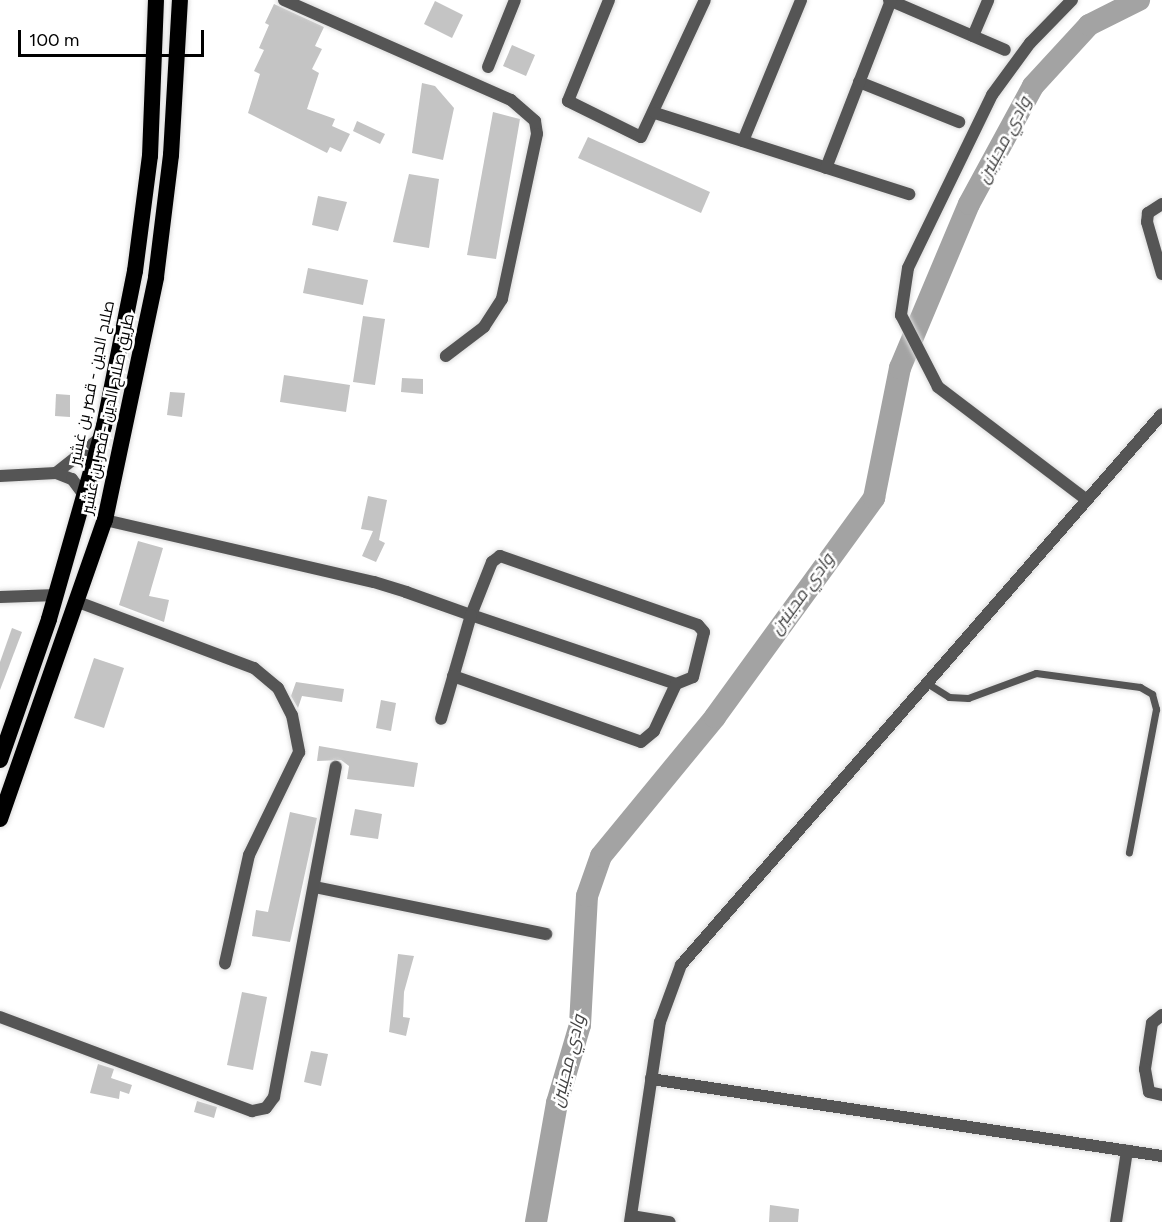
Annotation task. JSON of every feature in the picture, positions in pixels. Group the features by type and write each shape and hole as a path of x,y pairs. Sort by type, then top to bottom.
{"highway":[{"name":"صلاح الدين - قصر بن غشير","path":"0,760 57,595 101,437 135,270 150,156 156,0"},
{"name":"طريق صلاح الدين -قصر بن غشير","path":"0,819 105,520 156,276 171,155 180,0"}],"street":[{"path":"284,0 511,100 535,121 537,134 502,299 484,327 446,356"},
{"path":"488,67 515,0"},
{"path":"609,0 568,103 637,137 646,133 705,0"},
{"path":"742,141 801,0"},
{"path":"826,168 890,0 1005,50"},
{"path":"973,36 988,0"},
{"path":"1072,0 1003,77 946,183 904,282 905,330 924,367 954,404 1083,498"},
{"path":"859,82 959,122"},
{"path":"655,113 909,194"},
{"path":"1162,204 1148,213 1147,222 1162,274"},
{"path":"670,1222 631,1219 664,1001 681,965 930,685 1083,498 1162,414"},
{"path":"56,473 101,437"},
{"path":"0,476 56,473 72,479 85,496"},
{"path":"105,520 331,571 471,615 676,684 693,677 702,628 518,560 500,556 492,562 471,615 441,719"},
{"path":"0,597 57,595"},
{"path":"78,602 254,668 278,688 292,715 299,752 249,855 225,963"},
{"path":"453,676 641,742 654,731 676,684"},
{"path":"0,1017 252,1111 266,1108 274,1097 336,767"},
{"path":"315,887 546,934"},
{"path":"1162,1015 1152,1023 1144,1070 1149,1092 1162,1095"},
{"path":"651,1079 1162,1156"},
{"path":"1116,1222 1127,1151"}],"lane":[{"path":"930,685 949,697 968,698 1036,673 1140,687 1152,694 1156,709 1129,852"}],"building":[{"path":"435,1 463,15 452,38 424,24"},
{"path":"274,4 324,27 315,46 322,49 312,69 319,73 307,109 335,119 332,126 350,134 341,152 330,147 327,153 248,113 260,74 254,71 264,50 259,48 269,25 265,23"},
{"path":"512,45 535,55 526,76 503,66"},
{"path":"422,83 435,86 454,108 443,160 412,153"},
{"path":"493,112 520,119 496,259 467,255"},
{"path":"357,121 385,134 380,144 353,131"},
{"path":"588,137 710,192 701,213 578,158"},
{"path":"409,174 439,179 429,248 393,242"},
{"path":"318,196 347,202 338,231 312,225"},
{"path":"308,268 368,280 363,305 303,293"},
{"path":"363,316 385,319 375,385 353,382"},
{"path":"284,375 350,385 346,412 280,402"},
{"path":"402,378 423,379 423,394 401,392"},
{"path":"170,392 185,393 182,417 167,415"},
{"path":"56,394 70,395 70,417 55,416"},
{"path":"368,496 387,500 379,540 385,543 376,562 362,556 373,531 361,529"},
{"path":"138,541 163,548 149,596 169,600 164,622 119,605"},
{"path":"12,628 22,632 0,690 0,662"},
{"path":"94,658 124,668 104,728 74,718"},
{"path":"296,682 344,689 342,702 302,696 298,708 291,696"},
{"path":"381,700 396,703 391,731 376,728"},
{"path":"319,746 418,763 414,787 347,779 349,766 341,760 317,761"},
{"path":"355,809 382,814 378,839 350,835"},
{"path":"290,812 317,818 290,942 252,936 256,910 268,912"},
{"path":"398,954 414,956 404,992 403,1017 410,1018 406,1036 389,1032"},
{"path":"242,992 267,997 253,1070 227,1065"},
{"path":"311,1051 328,1054 321,1086 304,1082"},
{"path":"98,1064 114,1069 111,1078 132,1085 129,1094 120,1091 119,1099 90,1093"},
{"path":"197,1101 217,1107 214,1118 194,1112"},
{"path":"770,1205 799,1209 798,1222 769,1222"}],"waterway":[{"name":"وادي مجينين","path":"536,1222 557,1103 580,1025 587,896 601,856 715,717 874,498 900,368 969,204 1033,86 1089,25 1139,0"}]}
